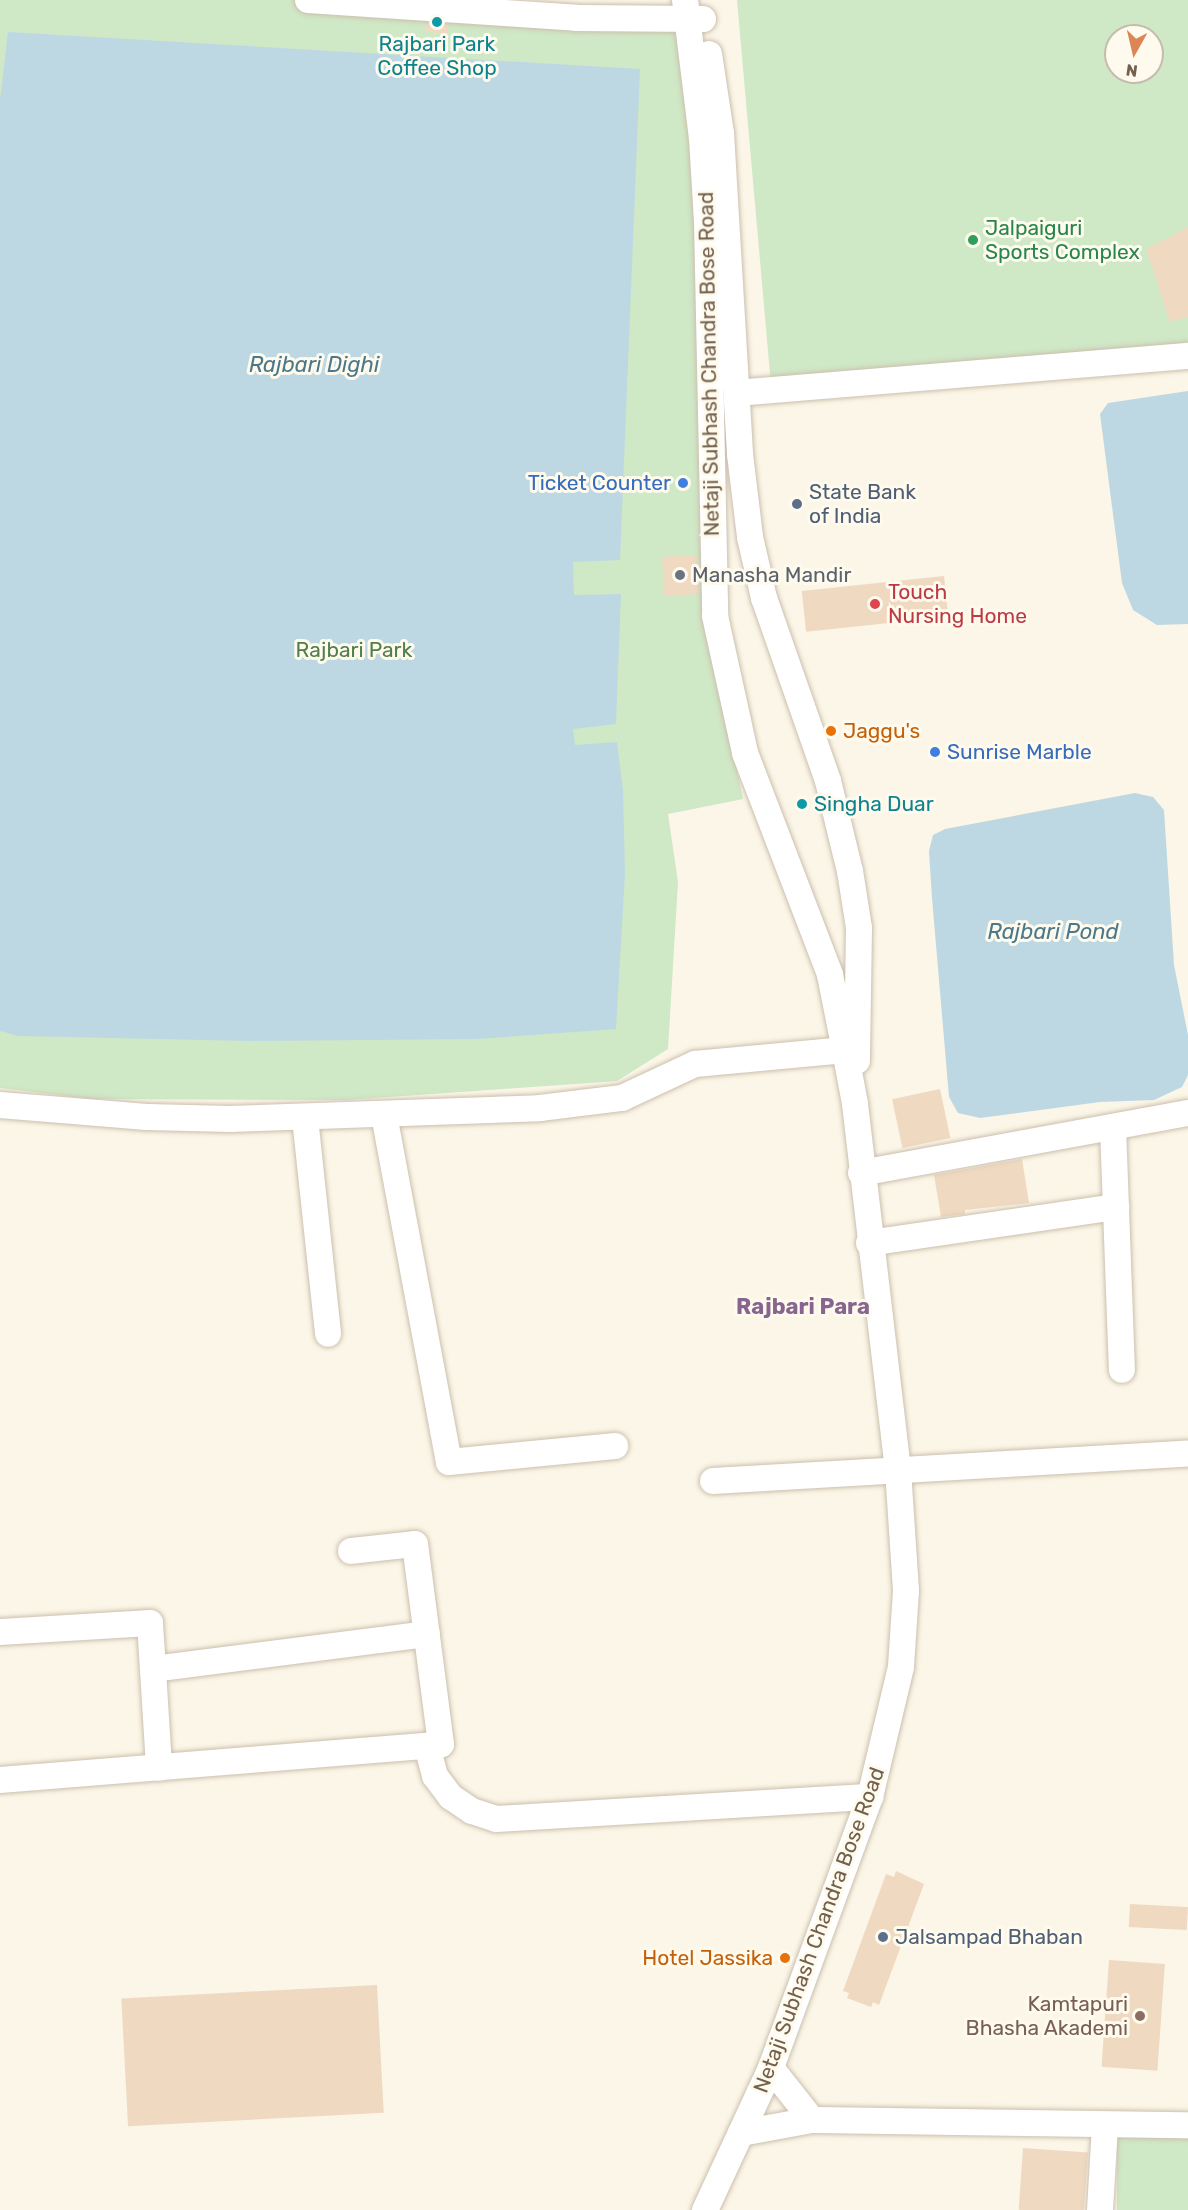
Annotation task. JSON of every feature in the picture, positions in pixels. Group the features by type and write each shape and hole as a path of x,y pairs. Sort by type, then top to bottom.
{"street":[{"path":"308,0 576,18 695,10"},
{"name":"Netaji Subhash Chandra Bose Road","path":"695,10 721,133 737,393 750,537 764,598 828,780 850,871 859,928 861,992 855,1104"},
{"name":"Netaji Subhash Chandra Bose Road","path":"695,10 702,138 715,616 723,666 745,753 830,975 855,1104 861,1173 905,1542 905,1630 896,1689 870,1797 771,2068 705,2210"},
{"path":"737,393 1188,356"},
{"path":"0,1105 147,1117 305,1118 594,1104 622,1098 695,1064 845,1050"},
{"path":"861,1173 1188,1113"},
{"path":"384,1115 449,1462 615,1446"},
{"path":"305,1118 328,1334"},
{"path":"1113,1127 1122,1370"},
{"path":"869,1243 1116,1207"},
{"path":"713,1480 1188,1454"},
{"path":"0,1779 441,1744 415,1544 351,1551"},
{"path":"0,1632 150,1623 159,1768"},
{"path":"153,1669 427,1634"},
{"path":"427,1746 435,1776 451,1797 472,1811 497,1819 870,1797"},
{"path":"771,2068 812,2120"},
{"path":"741,2133 812,2120 1104,2126 1188,2125"},
{"path":"1100,2210 1104,2126"}],"green space":[{"name":"Rajbari Dighi","path":"0,0 316,0 670,27 679,34 705,321 706,617 743,799 668,814 678,882 668,1049 617,1081 347,1100 91,1099 0,1088"},
{"name":"Jalpaiguri Sports Complex","path":"737,0 1188,0 1188,353 771,385"},
{"path":"1117,2133 1188,2133 1188,2210 1117,2210"}],"water":[{"name":"Rajbari Dighi","path":"8,32 640,69 620,560 573,562 574,595 621,594 616,724 573,729 575,745 617,742 623,790 625,873 616,1029 477,1039 252,1041 18,1036 0,1031 0,100"},
{"path":"1188,391 1188,624 1157,625 1133,610 1122,583 1100,414 1108,403"},
{"name":"Rajbari Pond","path":"1135,793 1153,797 1164,810 1174,965 1188,1035 1188,1075 1182,1087 1154,1100 1100,1102 980,1118 958,1113 949,1097 929,851 933,835 945,829"}],"building":[{"path":"426,23 448,24 447,33 426,32"},
{"path":"1188,227 1188,317 1170,322 1146,249"},
{"name":"Manasha Mandir","path":"697,555 699,594 664,596 662,557"},
{"name":"Touch Nursing Home","path":"944,576 948,617 806,632 802,591"},
{"path":"940,1089 950,1138 902,1148 892,1099"},
{"path":"1022,1159 1029,1203 965,1210 965,1214 941,1217 934,1175"},
{"name":"Jalsampad Bhaban","path":"896,1871 924,1884 879,2005 873,2002 871,2007 847,1998 849,1993 843,1991 886,1874 894,1877"},
{"path":"1130,1904 1188,1907 1187,1930 1129,1927"},
{"path":"1109,1960 1165,1964 1157,2071 1102,2067"},
{"path":"377,1985 384,2113 128,2126 121,1998"},
{"path":"1023,2148 1088,2153 1084,2210 1019,2210"}],"place":[{"name":"Rajbari Park Coffee Shop","path":"437,22"},
{"name":"Jalpaiguri Sports Complex","path":"973,240"},
{"name":"Ticket Counter","path":"683,483"},
{"name":"State Bank of India","path":"797,504"},
{"name":"Manasha Mandir","path":"680,575"},
{"name":"Touch Nursing Home","path":"875,604"},
{"name":"Jaggu's","path":"831,731"},
{"name":"Sunrise Marble","path":"935,752"},
{"name":"Singha Duar","path":"802,804"},
{"name":"Jalsampad Bhaban","path":"883,1937"},
{"name":"Hotel Jassika","path":"785,1958"},
{"name":"Kamtapuri Bhasha Akademi","path":"1140,2016"}],"district":[{"name":"Rajbari Para","path":"803,1307"}],"park label":[{"name":"Rajbari Park","path":"354,650"}]}
